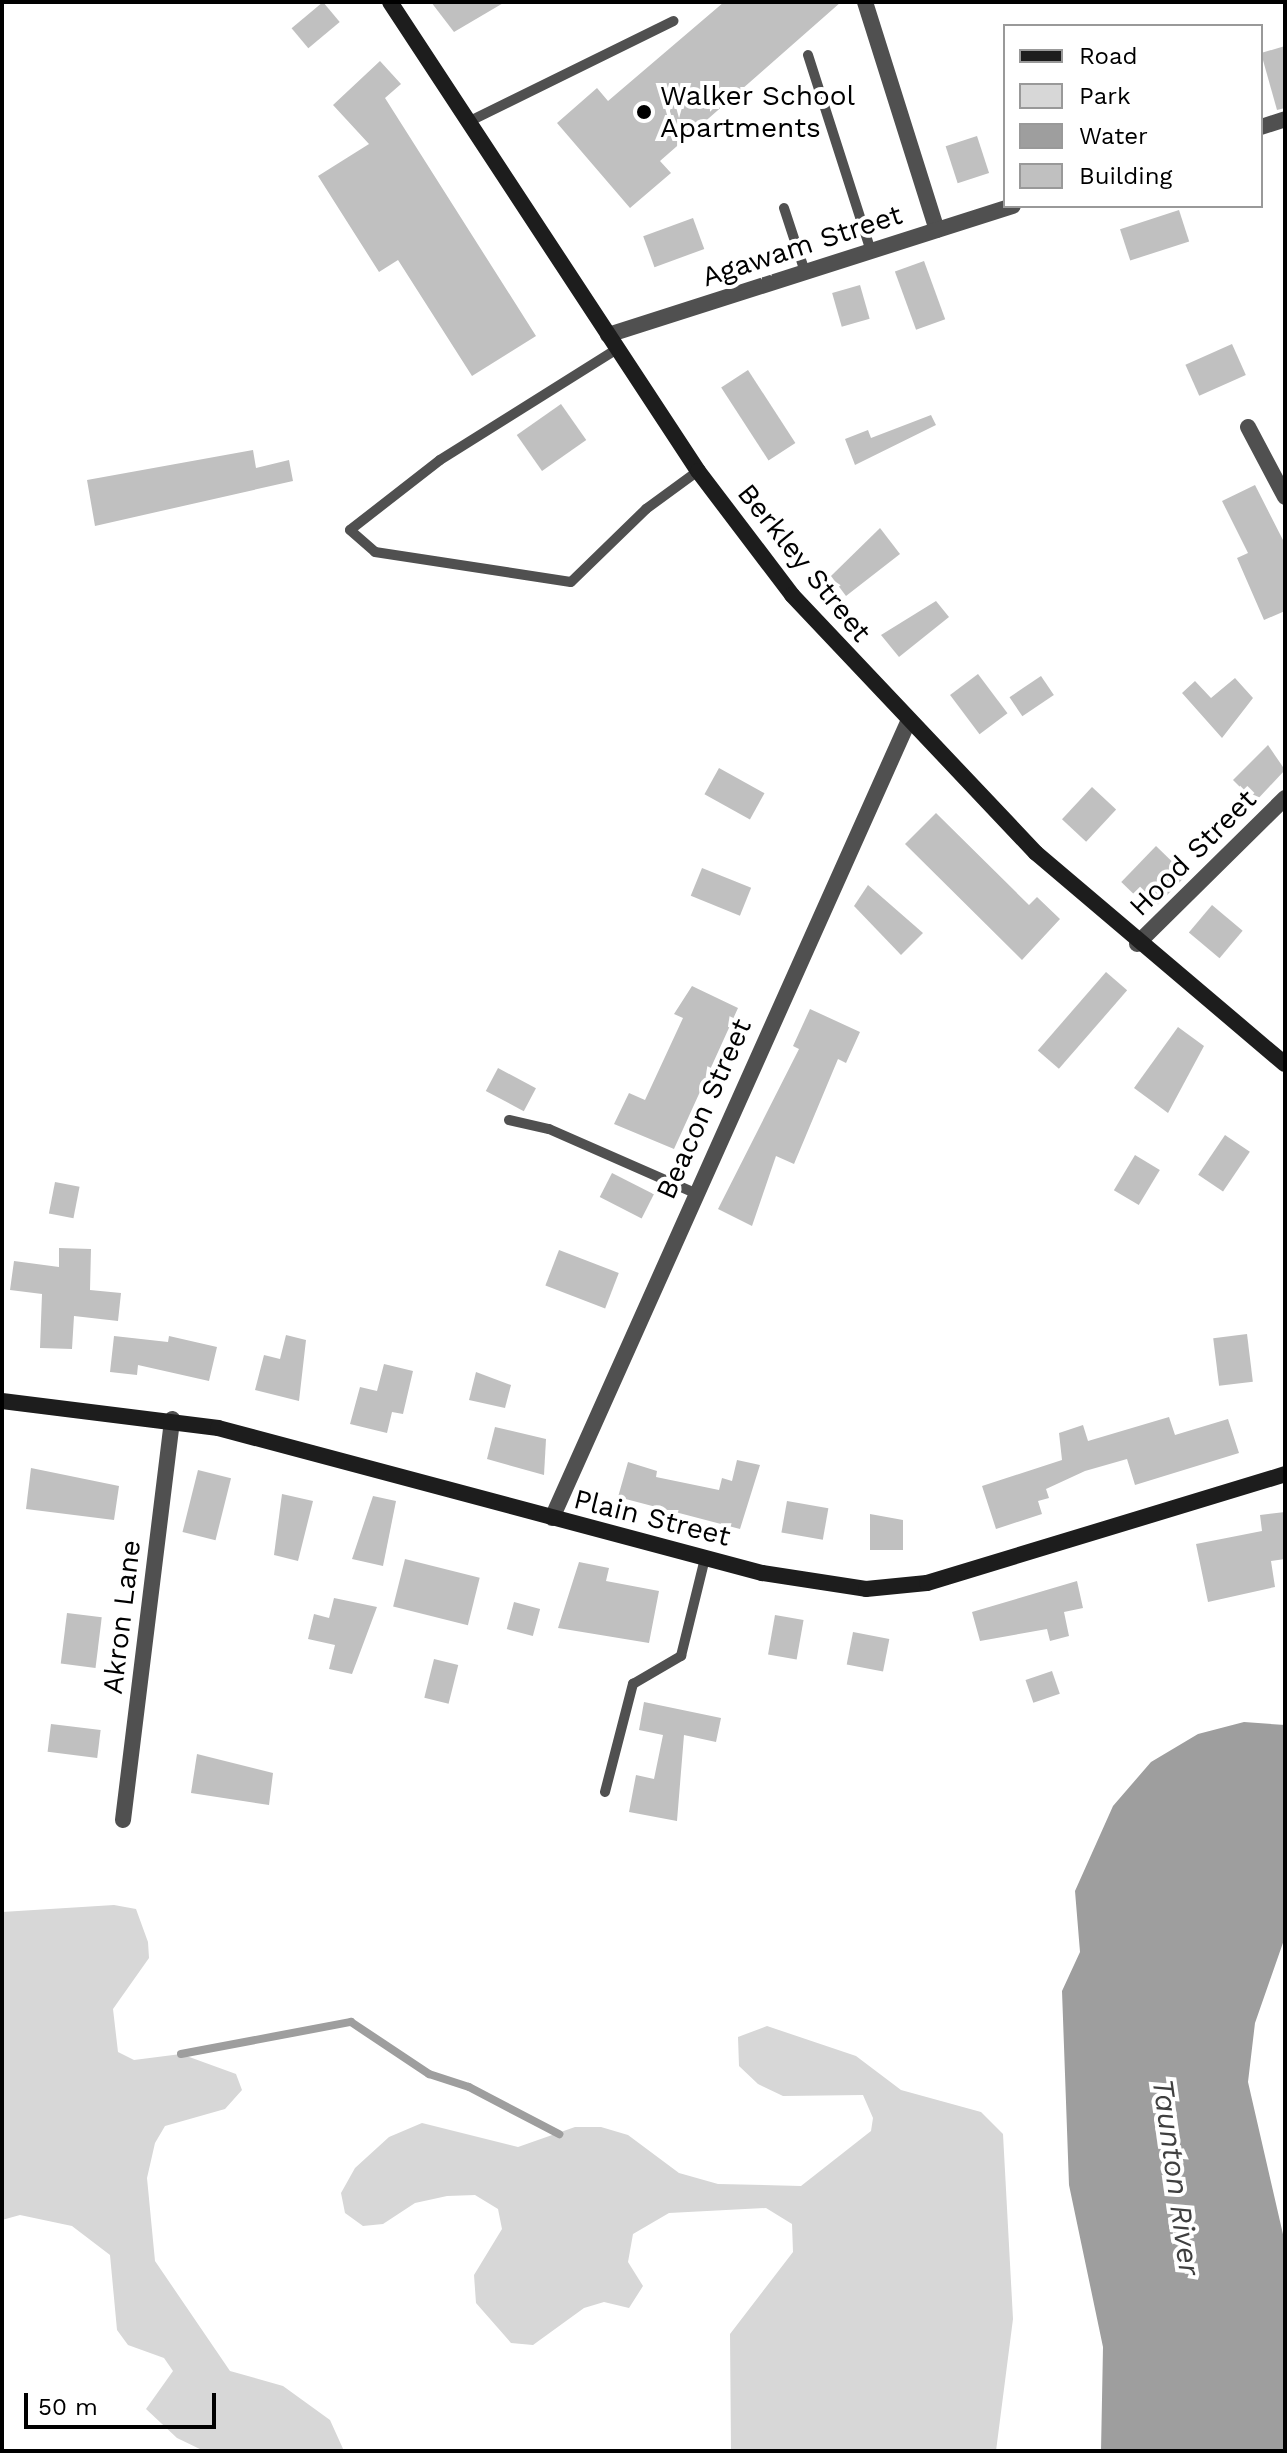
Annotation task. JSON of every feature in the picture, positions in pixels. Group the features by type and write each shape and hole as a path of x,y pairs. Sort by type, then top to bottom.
{"main road":[{"name":"Berkley Street","path":"390,2 698,471 784,586 908,722 1137,944 1285,1064"},
{"name":"Plain Street","path":"2,1401 172,1419 810,1583 896,1588 1285,1474"}],"street":[{"path":"865,2 937,230"},
{"path":"1263,126 1285,119"},
{"name":"Agawam Street","path":"613,342 805,272 1007,208"},
{"path":"1248,427 1285,497"},
{"name":"Beacon Street","path":"552,1518 908,722"},
{"name":"Hood Street","path":"1137,944 1285,798"},
{"name":"Akron Lane","path":"123,1820 172,1419"}],"lane":[{"path":"468,122 673,21"},
{"path":"808,55 871,251"},
{"path":"784,208 805,272"},
{"path":"613,342 440,460 350,530 375,552 571,582 646,509 698,471"},
{"path":"509,1120 549,1129 695,1193"},
{"path":"605,1792 633,1684 681,1656 705,1558"}],"green space":[{"path":"114,1905 136,1909 148,1942 149,1958 113,2009 118,2052 134,2060 181,2054 236,2074 242,2090 225,2109 165,2126 155,2143 147,2178 155,2261 230,2371 283,2386 330,2420 344,2451 204,2451 177,2438 146,2409 173,2371 164,2358 128,2345 117,2330 110,2255 72,2226 20,2215 2,2220 2,1912"},
{"path":"767,2026 856,2056 901,2090 981,2112 1003,2134 1013,2319 996,2451 731,2451 730,2334 793,2252 792,2224 766,2208 669,2213 633,2234 628,2262 643,2286 629,2308 604,2302 584,2308 533,2345 511,2343 476,2303 474,2275 502,2229 498,2209 475,2195 447,2196 415,2203 383,2224 363,2226 345,2213 341,2193 355,2168 389,2137 422,2123 518,2147 575,2127 601,2127 628,2135 679,2173 718,2184 801,2186 871,2131 873,2118 863,2095 783,2096 758,2084 739,2066 738,2037"}],"water":[{"name":"Taunton River","path":"1244,1722 1285,1725 1285,1937 1255,2023 1248,2082 1285,2243 1285,2451 1101,2451 1103,2347 1069,2185 1062,1991 1080,1952 1075,1891 1113,1806 1151,1762 1198,1734"}],"building":[{"path":"323,2 340,22 308,48 292,28"},
{"path":"431,2 505,2 454,32"},
{"name":"Walker School Apartments","path":"724,2 841,2 660,161 671,173 630,208 557,123 597,88 608,101"},
{"path":"1285,46 1285,108 1277,110 1263,52"},
{"path":"380,61 401,84 385,98 536,336 472,376 398,260 379,272 318,176 369,144 333,105"},
{"path":"977,136 989,173 958,183 946,146"},
{"path":"1179,210 1189,241 1130,261 1120,229"},
{"path":"693,218 704,249 654,267 643,236"},
{"path":"924,261 945,319 916,330 895,272"},
{"path":"860,285 870,319 842,327 832,293"},
{"path":"1232,344 1246,375 1199,396 1185,365"},
{"path":"748,370 795,443 769,460 721,387"},
{"path":"561,404 586,440 542,471 517,435"},
{"path":"931,415 936,425 855,465 845,439 868,430 871,438"},
{"path":"253,450 256,468 289,460 293,481 95,526 87,480"},
{"path":"1255,485 1285,544 1285,611 1264,620 1237,558 1248,553 1222,501"},
{"path":"880,528 900,554 846,596 831,576"},
{"path":"936,601 949,617 899,657 881,635"},
{"path":"978,674 1007,713 980,734 950,695"},
{"path":"1041,676 1054,695 1022,716 1009,697"},
{"path":"1235,678 1253,698 1222,738 1182,693 1195,681 1211,698"},
{"path":"1268,745 1285,770 1255,802 1233,780"},
{"path":"719,768 764,793 750,819 704,794"},
{"path":"1092,787 1116,810 1086,842 1062,819"},
{"path":"936,813 1029,905 1037,897 1060,919 1022,960 905,844"},
{"path":"1156,846 1186,875 1151,911 1121,882"},
{"path":"702,868 751,888 740,916 691,896"},
{"path":"868,885 923,933 901,955 854,906"},
{"path":"1212,905 1243,931 1220,958 1189,933"},
{"path":"1106,972 1127,990 1059,1069 1038,1050"},
{"path":"692,986 738,1008 674,1149 614,1124 629,1093 645,1100 683,1018 674,1014"},
{"path":"810,1009 860,1032 846,1063 838,1059 794,1164 776,1156 752,1226 718,1209 799,1049 793,1046"},
{"path":"1178,1027 1204,1046 1168,1113 1134,1088"},
{"path":"498,1068 536,1088 524,1111 486,1091"},
{"path":"1225,1135 1250,1152 1223,1192 1198,1175"},
{"path":"1135,1155 1160,1170 1139,1205 1114,1190"},
{"path":"612,1173 654,1194 642,1218 600,1197"},
{"path":"55,1182 80,1187 73,1218 49,1213"},
{"path":"59,1248 91,1249 90,1290 121,1293 118,1321 74,1316 72,1349 40,1348 42,1294 10,1290 14,1261 59,1267"},
{"path":"559,1250 619,1273 605,1308 545,1285"},
{"path":"1247,1334 1253,1382 1219,1386 1213,1338"},
{"path":"286,1335 306,1340 299,1401 255,1390 264,1355 280,1359"},
{"path":"114,1336 168,1342 169,1336 217,1347 209,1381 138,1365 137,1375 110,1372"},
{"path":"384,1364 413,1371 403,1414 392,1412 387,1433 350,1424 360,1387 377,1391"},
{"path":"476,1372 511,1385 505,1408 469,1400"},
{"path":"1169,1417 1175,1435 1228,1419 1239,1453 1135,1485 1127,1459 1085,1471 1046,1489 1049,1498 1038,1501 1042,1514 996,1529 982,1486 1062,1460 1059,1433 1083,1425 1088,1441"},
{"path":"495,1427 546,1439 544,1475 487,1459"},
{"path":"737,1460 760,1465 740,1529 618,1497 628,1462 657,1471 656,1477 719,1490 722,1478 732,1481"},
{"path":"31,1468 119,1486 114,1520 26,1509"},
{"path":"198,1470 231,1478 216,1540 183,1532"},
{"path":"282,1494 313,1501 298,1561 274,1555"},
{"path":"373,1496 396,1501 383,1566 352,1559"},
{"path":"787,1501 828,1508 823,1540 781,1533"},
{"path":"1285,1512 1285,1559 1271,1561 1275,1587 1208,1602 1196,1544 1262,1531 1260,1515"},
{"path":"870,1514 903,1520 903,1550 870,1550"},
{"path":"405,1559 480,1578 468,1625 393,1607"},
{"path":"579,1562 609,1568 606,1581 659,1591 649,1643 558,1628"},
{"path":"1077,1581 1083,1608 1064,1612 1069,1636 1050,1641 1047,1629 980,1641 972,1612"},
{"path":"334,1598 377,1607 352,1674 329,1669 335,1645 308,1639 314,1614 329,1618"},
{"path":"514,1602 540,1609 533,1636 507,1629"},
{"path":"67,1613 102,1617 96,1668 61,1664"},
{"path":"775,1615 804,1620 797,1659 768,1654"},
{"path":"853,1632 889,1639 883,1671 847,1664"},
{"path":"434,1659 458,1665 449,1704 424,1698"},
{"path":"1052,1671 1060,1694 1033,1703 1026,1680"},
{"path":"644,1702 721,1718 716,1742 684,1735 677,1821 629,1812 636,1775 654,1779 663,1735 639,1730"},
{"path":"51,1724 101,1730 97,1758 48,1752"},
{"path":"197,1754 273,1773 269,1805 191,1793"}],"waterway":[{"path":"181,2054 351,2022 429,2074 469,2087 559,2134"}],"place":[{"name":"Walker School Apartments","path":"644,112"}]}
